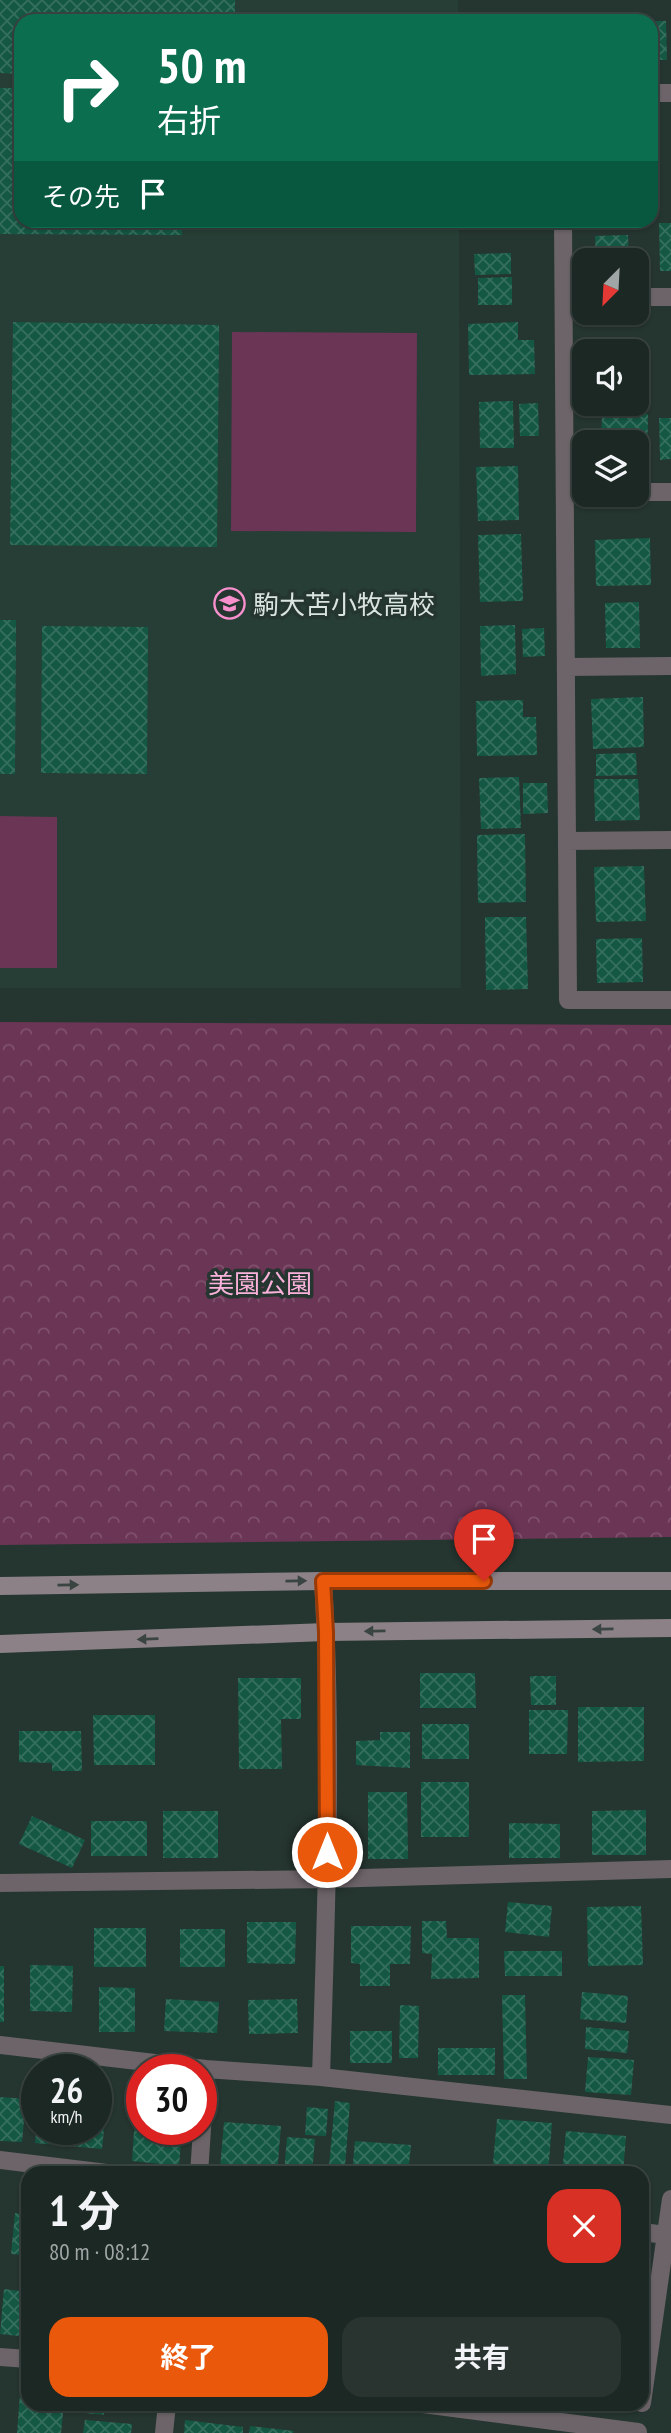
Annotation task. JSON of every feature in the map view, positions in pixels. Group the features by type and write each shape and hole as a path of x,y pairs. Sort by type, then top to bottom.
{"street":[{"path":"564,228 568,1000 671,1000"},
{"path":"649,297 671,297"},
{"path":"564,298 572,298"},
{"path":"649,492 671,492"},
{"path":"565,493 572,493"},
{"path":"566,667 671,666"},
{"path":"567,841 671,840"},
{"path":"321,2077 327,1879 326,1632 323,1581"},
{"path":"0,1586 323,1581 671,1581"},
{"path":"0,1644 326,1632 671,1628"},
{"path":"0,1883 327,1879 671,1869"},
{"path":"0,2045 126,2060"},
{"path":"217,2070 321,2077 671,2115"},
{"path":"200,2166 201,2145"},
{"path":"0,2160 49,2166"},
{"path":"649,2355 671,2199"},
{"path":"649,2233 666,2235"},
{"path":"0,2357 21,2358"},
{"path":"164,2433 166,2411"},
{"path":"477,2411 638,2432 641,2411"}],"shaded area":[{"name":"駒大苫小牧高校","path":"0,0 458,0 458,14 14,14 14,228 459,228 461,988 0,988"}],"green space":[{"path":"232,332 417,333 416,532 231,531"},
{"path":"0,816 57,817 57,968 0,968"},
{"name":"美園公園","path":"0,1022 671,1025 671,1537 0,1545"}],"building":[{"path":"0,0 235,0 235,14 14,14 14,74 0,73"},
{"path":"562,12 609,12 609,14"},
{"path":"658,21 666,21 667,60 658,60"},
{"path":"0,88 14,88 14,228 182,228 182,235 0,234"},
{"path":"659,223 671,223 671,271 660,271"},
{"path":"628,235 628,248 595,248 595,236"},
{"path":"511,253 511,274 475,275 474,254"},
{"path":"512,277 512,305 478,305 478,278"},
{"path":"13,322 219,325 217,547 10,545"},
{"path":"518,322 518,340 534,340 535,374 469,375 468,324"},
{"path":"513,401 514,448 480,448 479,402"},
{"path":"538,403 539,436 520,436 519,404"},
{"path":"602,416 648,416 648,430 601,430"},
{"path":"659,418 671,418 671,459 660,460"},
{"path":"518,466 519,520 478,521 476,467"},
{"path":"521,534 523,601 480,602 478,535"},
{"path":"650,538 651,585 596,586 595,540"},
{"path":"639,602 640,648 606,648 605,603"},
{"path":"0,620 16,620 15,774 0,774"},
{"path":"515,625 516,674 481,676 480,626"},
{"path":"42,626 148,627 147,774 41,773"},
{"path":"544,628 545,656 523,657 522,629"},
{"path":"643,697 644,747 593,749 591,699"},
{"path":"523,700 523,717 536,717 537,755 477,756 476,701"},
{"path":"636,753 637,775 596,776 596,754"},
{"path":"519,777 521,828 481,829 479,778"},
{"path":"594,779 638,779 640,820 595,821"},
{"path":"523,783 547,783 548,813 523,814"},
{"path":"525,834 526,902 478,903 477,835"},
{"path":"644,866 646,921 596,922 594,867"},
{"path":"485,917 526,917 528,989 486,990"},
{"path":"642,938 643,982 597,983 596,939"},
{"path":"420,1673 475,1673 476,1708 420,1708"},
{"path":"530,1676 556,1676 556,1705 531,1705"},
{"path":"238,1678 301,1678 301,1719 281,1719 282,1769 239,1769"},
{"path":"578,1707 644,1707 644,1761 578,1762"},
{"path":"529,1710 568,1710 567,1754 529,1754"},
{"path":"93,1715 155,1715 155,1765 94,1765"},
{"path":"422,1724 469,1724 469,1759 422,1759"},
{"path":"19,1731 81,1731 82,1771 52,1771 52,1763 19,1762"},
{"path":"380,1732 410,1732 410,1768 356,1765 356,1741 380,1740"},
{"path":"421,1782 469,1782 469,1837 421,1837"},
{"path":"368,1792 407,1792 408,1859 368,1859"},
{"path":"646,1810 646,1855 592,1855 592,1811"},
{"path":"163,1811 218,1811 218,1858 163,1858"},
{"path":"32,1816 85,1840 72,1868 19,1844"},
{"path":"91,1821 147,1821 147,1856 91,1856"},
{"path":"509,1823 560,1824 560,1858 509,1858"},
{"path":"508,1902 552,1906 549,1937 505,1932"},
{"path":"641,1906 643,1965 588,1966 587,1907"},
{"path":"422,1921 446,1921 447,1938 479,1938 479,1978 431,1979 432,1954 422,1953"},
{"path":"247,1922 296,1922 295,1964 247,1963"},
{"path":"351,1926 411,1926 410,1964 390,1964 390,1986 360,1986 360,1964 351,1963"},
{"path":"94,1928 146,1928 146,1967 94,1967"},
{"path":"180,1929 225,1929 225,1967 180,1967"},
{"path":"504,1951 562,1951 562,1976 505,1976"},
{"path":"30,1965 73,1966 72,2012 30,2011"},
{"path":"0,1966 4,1966 4,2022 0,2022"},
{"path":"99,1987 135,1988 135,2032 99,2032"},
{"path":"582,1992 628,1996 626,2023 580,2019"},
{"path":"502,1995 525,1995 527,2079 504,2079"},
{"path":"166,1999 219,2002 217,2033 164,2031"},
{"path":"297,1999 298,2033 249,2034 248,2000"},
{"path":"400,2005 419,2006 418,2058 399,2058"},
{"path":"586,2027 629,2031 627,2053 585,2049"},
{"path":"350,2031 392,2031 392,2063 350,2063"},
{"path":"438,2048 495,2048 495,2075 438,2075"},
{"path":"588,2057 634,2060 631,2095 585,2092"},
{"path":"0,2097 21,2099 21,2142 0,2141"},
{"path":"335,2101 350,2103 345,2166 329,2166"},
{"path":"307,2107 328,2109 326,2136 305,2135"},
{"path":"497,2119 552,2123 549,2166 493,2166"},
{"path":"224,2122 281,2126 278,2166 220,2166"},
{"path":"566,2131 626,2136 624,2166 563,2166"},
{"path":"287,2137 315,2139 313,2166 285,2166"},
{"path":"355,2141 411,2145 409,2166 353,2166"},
{"path":"57,2145 102,2145 102,2149"},
{"path":"133,2145 181,2145 179,2166 132,2161"},
{"path":"15,2213 21,2214 21,2255 11,2254"},
{"path":"4,2289 21,2291 21,2336 0,2334"},
{"path":"20,2394 21,2411 63,2411 61,2433 17,2433"},
{"path":"84,2411 104,2411 104,2415"},
{"path":"85,2420 132,2424 131,2433 83,2433"},
{"path":"185,2420 243,2427 243,2433 184,2433"},
{"path":"250,2426 294,2431 249,2433"}],"place":[{"name":"駒大苫小牧高校","path":"230,604"}],"route":[{"path":"327,1852 326,1632 323,1581 484,1581"}]}
